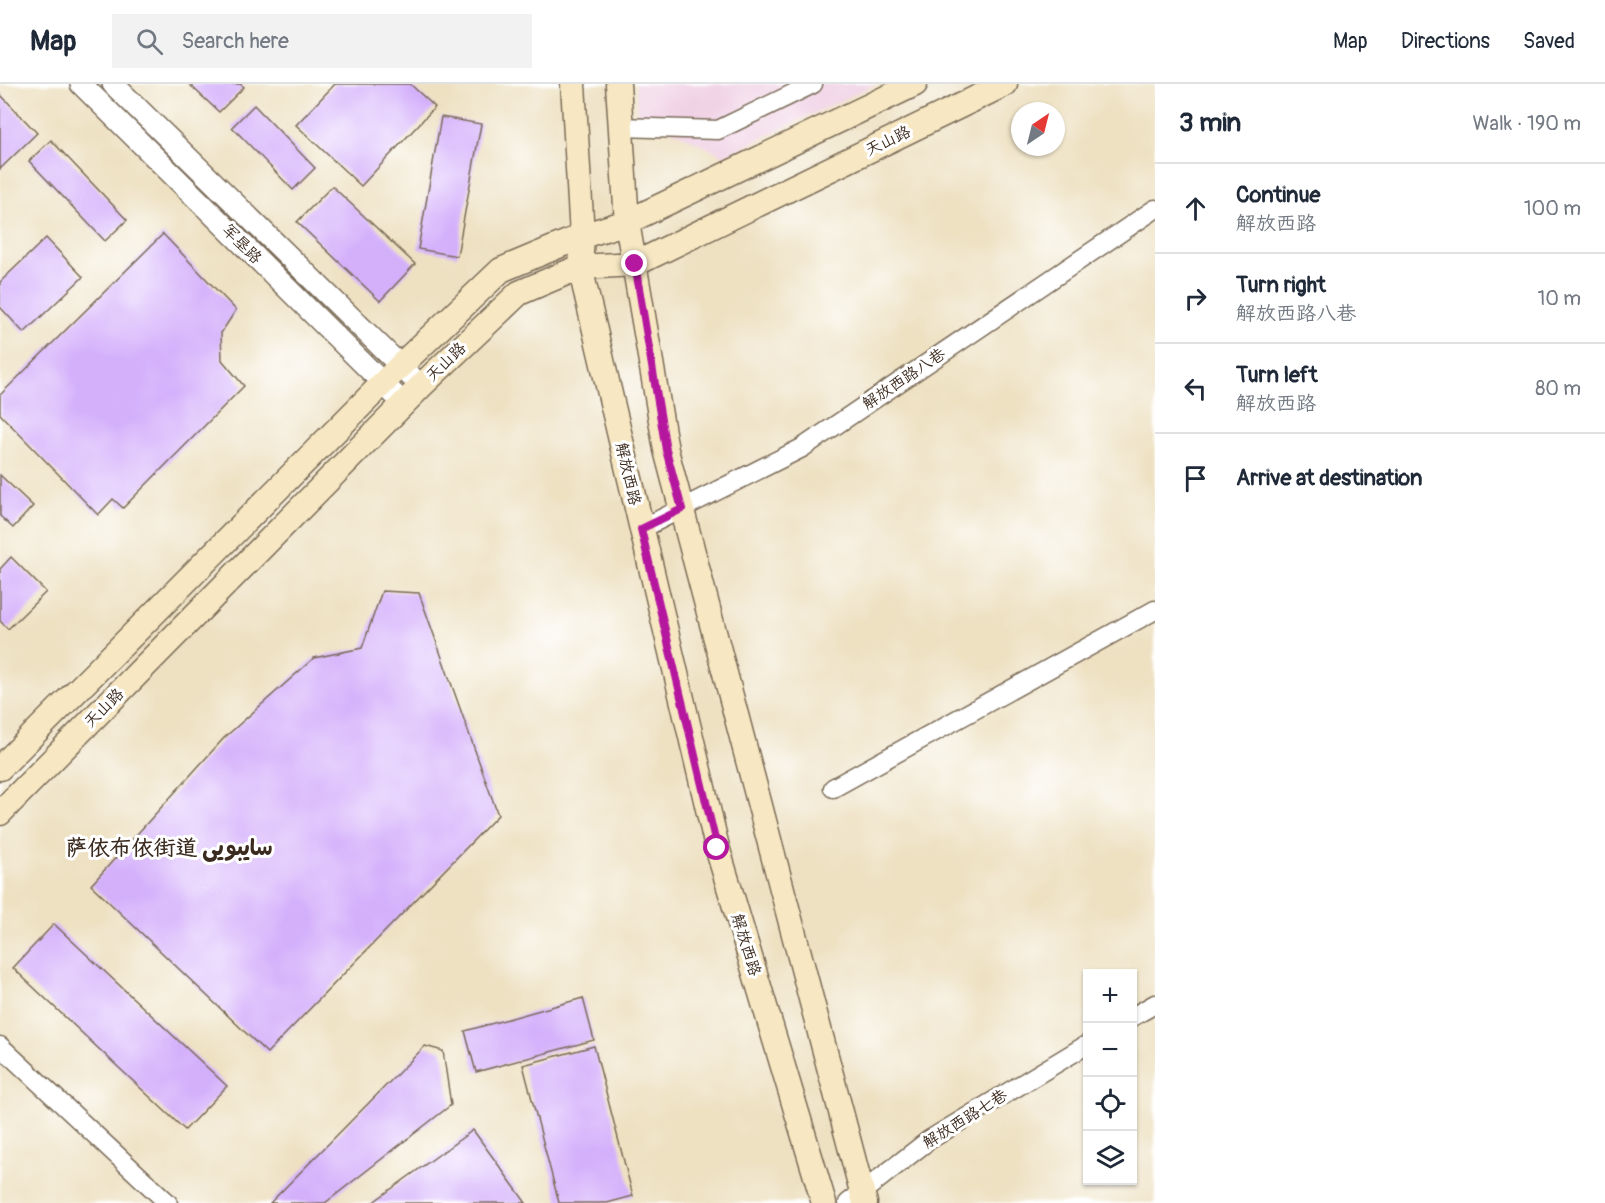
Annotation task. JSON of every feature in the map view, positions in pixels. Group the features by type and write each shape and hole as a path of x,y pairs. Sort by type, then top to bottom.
{"main road":[{"name":"解放西路","path":"573,84 582,236 580,267 717,848 824,1203"},
{"path":"618,84 627,222 666,450 858,1199"},
{"name":"天山路","path":"0,768 400,366 501,270 582,236 627,222 915,84"},
{"name":"天山路","path":"0,813 421,386 519,292 580,267 635,264 1005,84"}],"street":[{"name":"军垦路","path":"81,84 404,404"},
{"name":"军垦路","path":"113,84 421,386"},
{"path":"620,127 718,130 813,84"},
{"name":"解放西路八巷","path":"641,529 802,448 1155,209"},
{"path":"832,788 1155,610"},
{"path":"1137,1014 1155,1004"},
{"path":"0,1046 168,1203"},
{"name":"解放西路七巷","path":"858,1199 929,1140 1083,1047"}],"shaded area":[{"path":"636,84 876,84 724,156 637,113"}],"building":[{"path":"189,84 240,84 244,87 219,112"},
{"path":"335,84 410,84 435,107 361,186 296,125"},
{"path":"0,94 37,133 0,169"},
{"path":"254,105 315,168 293,190 232,127"},
{"path":"441,117 481,124 457,256 418,249"},
{"path":"51,140 127,220 105,241 29,161"},
{"path":"332,186 415,264 380,301 297,222"},
{"path":"163,234 236,310 221,333 222,360 244,386 123,508 113,499 98,515 0,414 0,395"},
{"path":"46,238 83,277 24,333 0,307 0,282"},
{"path":"0,475 33,506 13,528 0,516"},
{"path":"11,557 46,592 8,629 0,621 0,569"},
{"path":"382,591 419,593 498,815 267,1053 91,885 224,738 314,658 362,648"},
{"path":"54,924 227,1086 185,1130 13,968"},
{"path":"583,998 594,1040 476,1072 465,1031"},
{"path":"425,1046 443,1051 451,1105 325,1203 270,1203"},
{"path":"594,1046 633,1196 607,1203 559,1203 523,1065"},
{"path":"473,1130 526,1203 372,1203"}],"district":[{"name":"萨依布依街道 سايبويى","path":"169,848"}],"route":[{"path":"635,264 666,450 682,509 641,529 717,848"}]}
